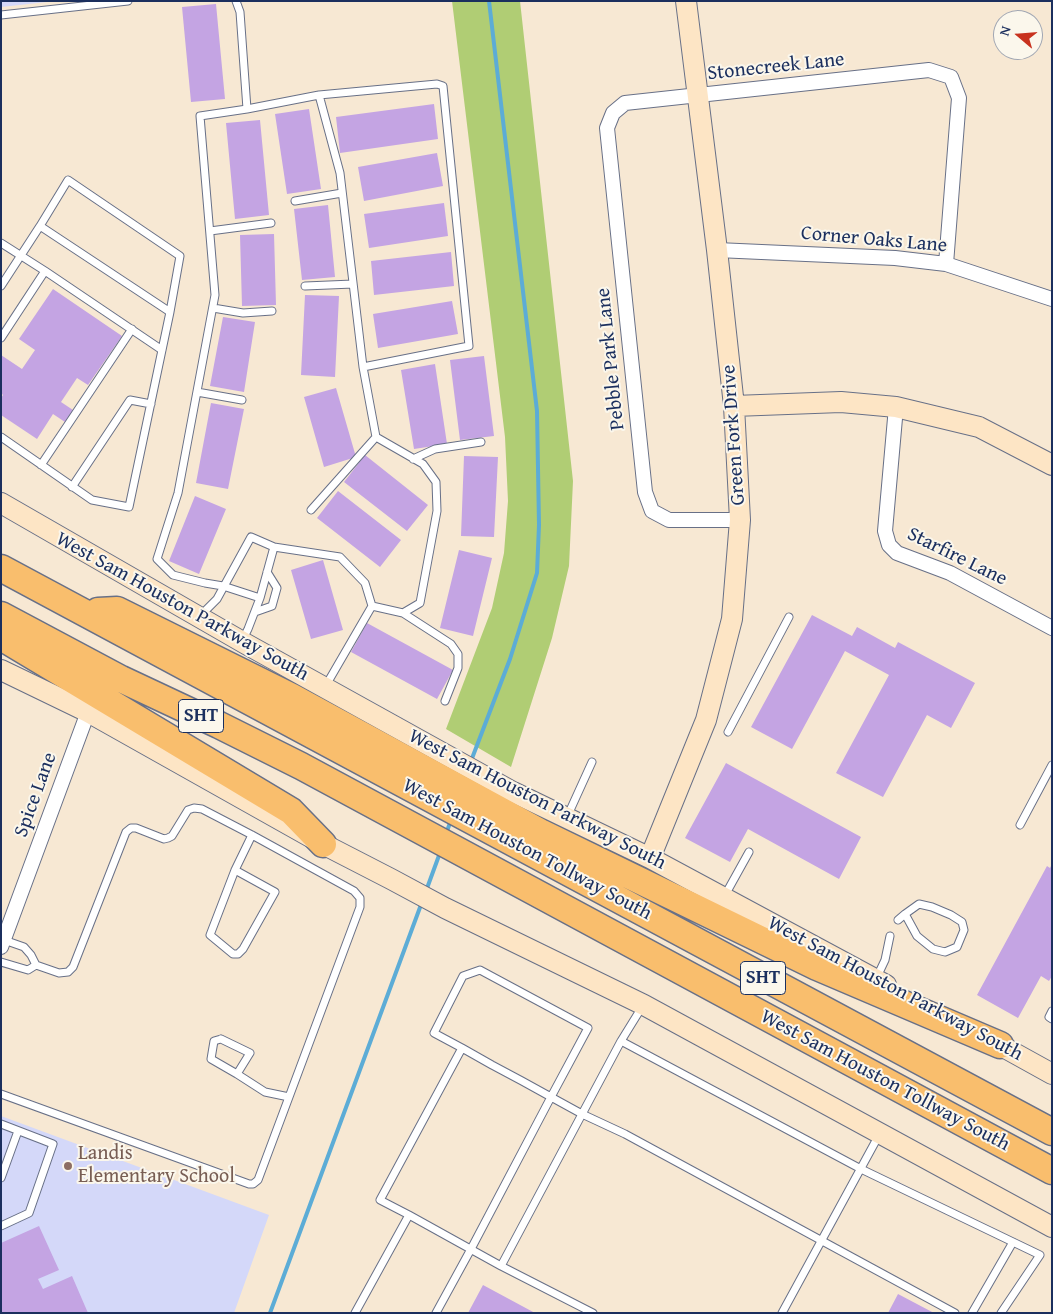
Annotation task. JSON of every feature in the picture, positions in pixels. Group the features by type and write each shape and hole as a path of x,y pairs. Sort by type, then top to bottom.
{"highway":[{"name":"West Sam Houston Tollway South","path":"1,568 1052,1132"},
{"path":"83,612 117,610 292,698 423,755 499,809 540,832 817,967 1000,1045"},
{"name":"West Sam Houston Tollway South","path":"1,615 121,679 220,724 1052,1171"},
{"path":"1,637 291,810 323,844"}],"main road":[{"name":"Green Fork Drive","path":"650,858 706,720 732,618 740,520 734,406 686,1"},
{"path":"734,406 841,402 896,406 979,427 1052,465"},
{"name":"West Sam Houston Parkway South","path":"1,504 325,687 423,755 499,783 513,792 650,858 1052,1074"},
{"path":"1,670 88,712 391,880 644,1005 1052,1227"}],"street":[{"name":"Stonecreek Lane","path":"613,113 625,103 929,70 951,77 959,98 946,264"},
{"name":"Pebble Park Lane","path":"613,113 607,128 645,492 652,511 669,520 740,520"},
{"name":"Corner Oaks Lane","path":"717,250 895,258 946,264 1052,299"},
{"name":"Starfire Lane","path":"896,406 885,531 889,545 897,553 950,572 1052,628"},
{"name":"Spice Lane","path":"3,944 88,712"}],"lane":[{"path":"1,15 128,1"},
{"path":"236,1 240,12 247,109"},
{"path":"260,598 223,586 173,574 157,559 178,493 215,295 200,116 319,95 437,84 442,86 469,346 363,367"},
{"path":"319,95 340,172 363,367 376,437 423,464 436,482 437,511 420,603 403,613"},
{"path":"1,286 68,180 180,256 170,312 128,507 92,500 1,437"},
{"path":"295,201 342,193"},
{"path":"210,231 271,223"},
{"path":"40,226 170,312"},
{"path":"1,243 162,350"},
{"path":"1,338 45,271"},
{"path":"305,286 353,284"},
{"path":"213,308 244,313 272,311"},
{"path":"41,465 132,329"},
{"path":"197,392 242,400"},
{"path":"72,486 130,400 150,404"},
{"path":"311,510 376,437"},
{"path":"413,458 434,449 481,442"},
{"path":"198,616 217,599 251,537 274,547 340,556 365,583 372,606 325,687"},
{"path":"242,641 260,598 274,547"},
{"path":"255,612 272,606 277,588 267,572"},
{"path":"372,606 403,613 451,644 458,654 458,668 446,701"},
{"path":"728,732 789,617"},
{"path":"566,818 592,762"},
{"path":"1020,825 1052,765"},
{"path":"1,1094 253,1184 258,1180 360,907 360,898 354,891 252,835 202,808 194,808 188,810 172,836 168,838 164,839 136,828 131,828 126,832 73,968 68,972 59,973 36,965 31,954 24,947 3,944"},
{"path":"235,870 275,892 243,949 238,954 233,954 210,935 235,870 252,835"},
{"path":"724,898 749,852"},
{"path":"898,920 905,914 919,904 932,907 962,922 964,930 957,947 945,952 933,949 917,936 905,914"},
{"path":"876,979 885,960 890,936"},
{"path":"1,962 28,970 36,965"},
{"path":"436,1313 471,1249 551,1097 588,1028 480,970 463,976 434,1033 462,1048 551,1097 582,1114 625,1134 955,1313"},
{"path":"501,1266 621,1041 644,1005"},
{"path":"1052,1011 1049,1017 1052,1019"},
{"path":"237,1074 250,1053 221,1039 214,1041 211,1059 265,1092 289,1097"},
{"path":"621,1041 860,1169 1040,1255 1001,1313"},
{"path":"462,1048 380,1200 409,1214 501,1266 593,1313"},
{"path":"1,1124 53,1144 29,1213 1,1226"},
{"path":"1,1178 18,1131"},
{"path":"782,1313 880,1133"},
{"path":"355,1313 409,1214"},
{"path":"972,1313 1013,1242"}],"shaded area":[{"path":"1,1 56,1 1,7"},
{"name":"Landis Elementary School","path":"1,1116 269,1215 234,1313 1,1313"}],"green space":[{"path":"452,1 520,1 573,481 569,566 552,638 511,767 446,729 492,608 504,553 508,501 505,437"}],"building":[{"path":"216,4 225,99 191,102 182,7"},
{"path":"434,104 438,139 340,153 336,117"},
{"path":"309,109 321,189 287,194 275,114"},
{"path":"260,120 269,215 235,219 226,123"},
{"path":"437,153 443,186 364,201 358,167"},
{"path":"444,203 448,236 369,248 364,214"},
{"path":"328,205 335,277 302,280 294,209"},
{"path":"274,234 276,305 242,306 240,235"},
{"path":"451,252 454,286 374,295 371,261"},
{"path":"53,289 122,336 88,385 77,378 61,402 73,410 65,422 53,414 37,439 1,415 1,398 3,395 1,393 1,355 22,369 35,350 19,339"},
{"path":"305,295 339,296 335,377 301,375"},
{"path":"452,301 458,334 378,348 373,314"},
{"path":"223,317 255,322 244,392 210,386"},
{"path":"484,356 494,436 460,440 450,360"},
{"path":"435,364 447,444 414,449 401,370"},
{"path":"336,388 356,457 324,467 304,397"},
{"path":"211,403 244,409 228,489 196,483"},
{"path":"365,455 428,505 407,531 344,482"},
{"path":"464,456 498,457 494,537 461,536"},
{"path":"338,491 401,540 380,567 317,518"},
{"path":"195,496 226,509 199,574 169,561"},
{"path":"459,550 492,558 473,636 440,628"},
{"path":"323,560 343,630 311,639 291,570"},
{"path":"812,615 852,636 857,627 895,648 898,642 975,683 951,728 927,715 883,797 836,773 889,675 845,651 792,749 751,727"},
{"path":"367,623 453,670 437,699 351,652"},
{"path":"726,763 861,837 839,879 748,829 730,862 685,838"},
{"path":"1052,864 1052,976 1049,981 1041,976 1018,1018 977,995 1047,866 1050,868"},
{"path":"39,1226 59,1270 38,1279 43,1289 72,1276 88,1313 1,1313 1,1243"},
{"path":"483,1285 535,1313 468,1313"},
{"path":"898,1294 934,1313 888,1313"}],"waterway":[{"path":"471,761 510,659 537,573 539,525 537,411 489,1"},
{"path":"446,834 451,820"},
{"path":"426,891 441,850"},
{"path":"270,1313 422,902"}],"place":[{"name":"Landis Elementary School","path":"68,1166"}]}
